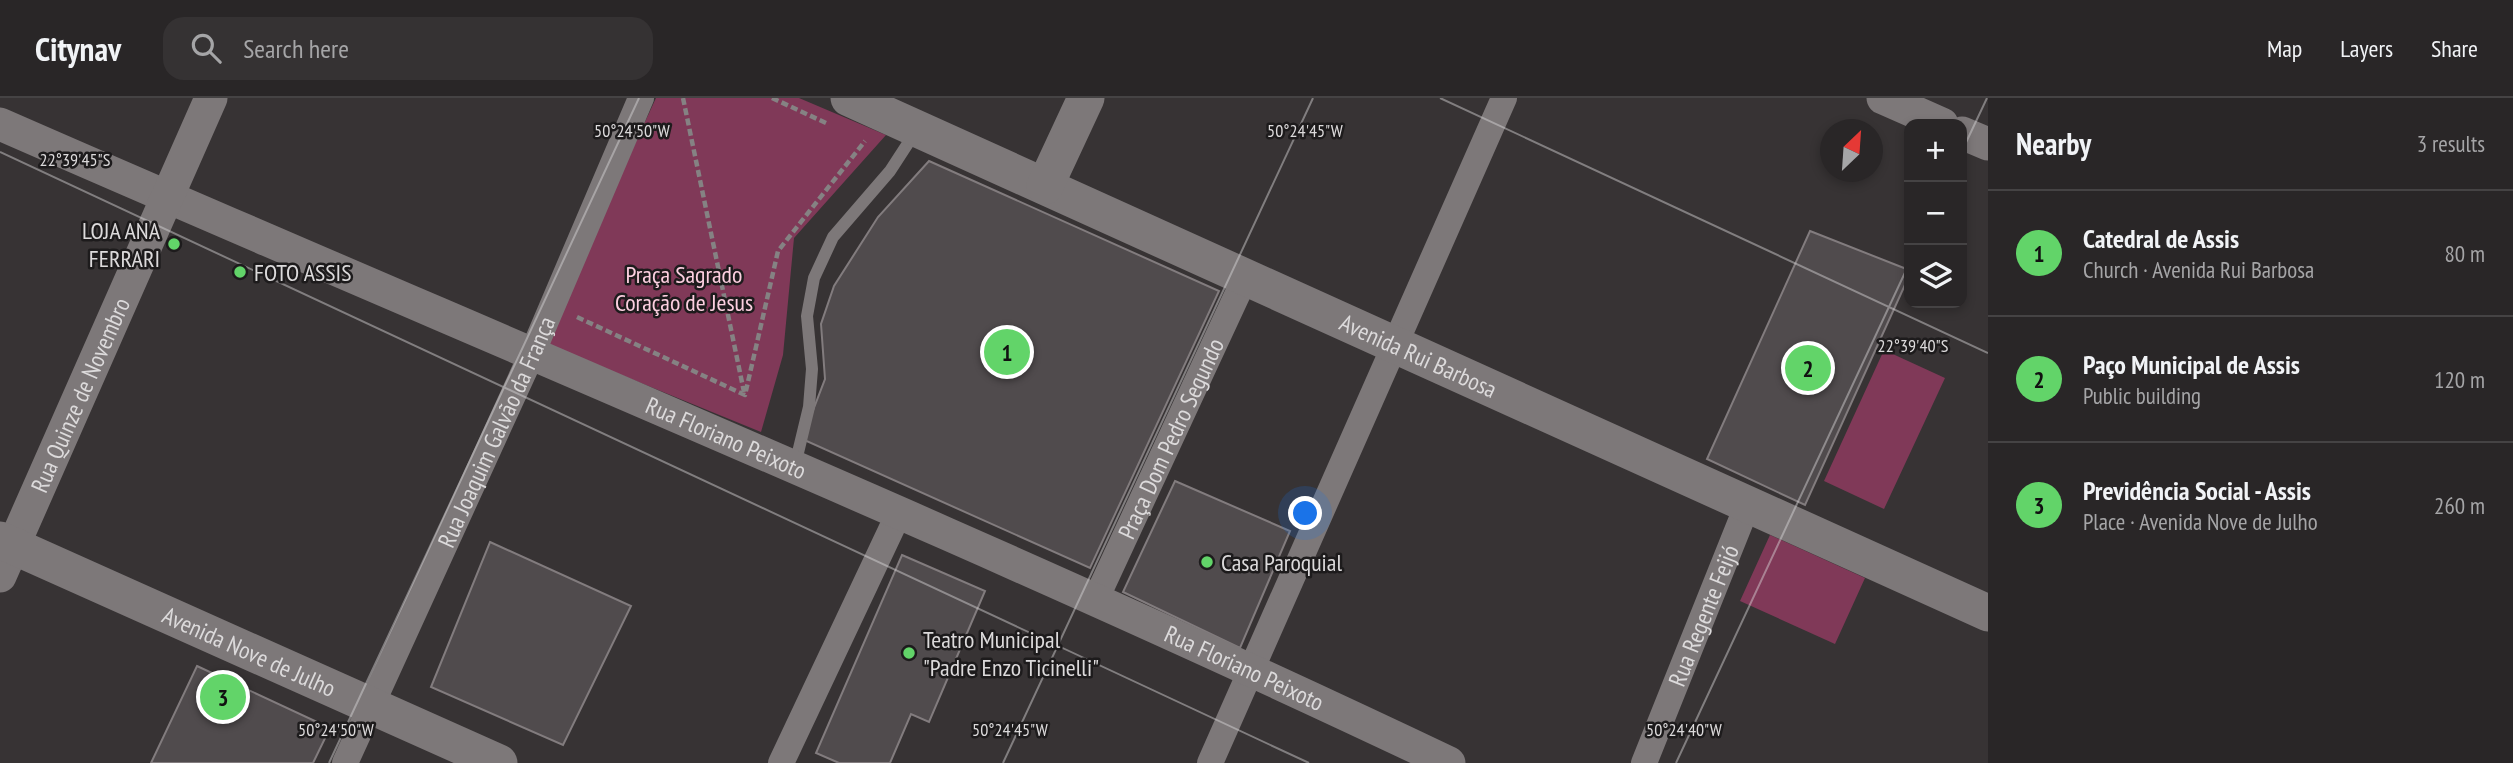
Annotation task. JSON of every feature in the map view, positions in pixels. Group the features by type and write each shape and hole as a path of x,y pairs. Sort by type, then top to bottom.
{"main road":[{"path":"1045,186 1086,98"},
{"name":"Avenida Rui Barbosa","path":"841,112 918,129 1988,613"},
{"name":"Avenida Nove de Julho","path":"4,554 372,706 499,763"}],"street":[{"name":"Rua Quinze de Novembro","path":"4,554 211,98"},
{"name":"Rua Joaquim Galvão da França","path":"345,763 531,356 641,98"},
{"path":"1210,763 1504,98"},
{"path":"1900,102 1932,119"},
{"name":"Rua Floriano Peixoto","path":"0,124 531,356 795,466 1253,670 1449,763"},
{"path":"1967,135 1988,144"},
{"name":"Praça Dom Pedro Segundo","path":"1096,599 1245,278"},
{"name":"Rua Regente Feijó","path":"1644,763 1747,506"},
{"path":"781,763 899,513"}],"lane":[{"path":"795,466 810,394 812,369 807,316 814,278 833,237 890,171 918,129"}],"path":[{"path":"683,98 715,263 745,395"},
{"path":"772,98 841,112"},
{"path":"745,395 778,251 865,140 854,135"},
{"path":"568,313 745,395"}],"green space":[{"name":"Praça Sagrado Coração de Jesus","path":"656,98 799,98 886,135 794,238 783,355 761,432 543,343"},
{"path":"1884,350 1945,378 1884,509 1824,481"},
{"path":"1770,535 1865,578 1835,644 1740,601"}],"building":[{"path":"929,161 1219,291 1090,568 802,439 825,379 821,324 834,286 878,217"},
{"path":"1810,231 1904,268 1904,287 1805,505 1707,459"},
{"name":"Casa Paroquial","path":"1175,481 1290,531 1240,648 1123,592"},
{"path":"490,542 631,606 563,745 431,687"},
{"name":"Teatro Municipal \"Padre Enzo Ticinelli\"","path":"902,555 985,591 929,722 911,714 890,763 839,763 816,753"},
{"path":"197,666 330,728 313,763 151,763"}],"place":[{"name":"LOJA ANA FERRARI","path":"174,244"},
{"name":"FOTO ASSIS","path":"240,272"},
{"name":"Catedral de Assis","path":"1007,352"},
{"name":"Paço Municipal de Assis","path":"1808,368"},
{"name":"Casa Paroquial","path":"1207,562"},
{"name":"Teatro Municipal \"Padre Enzo Ticinelli\"","path":"909,653"},
{"name":"Previdência Social - Assis","path":"223,697"}]}
